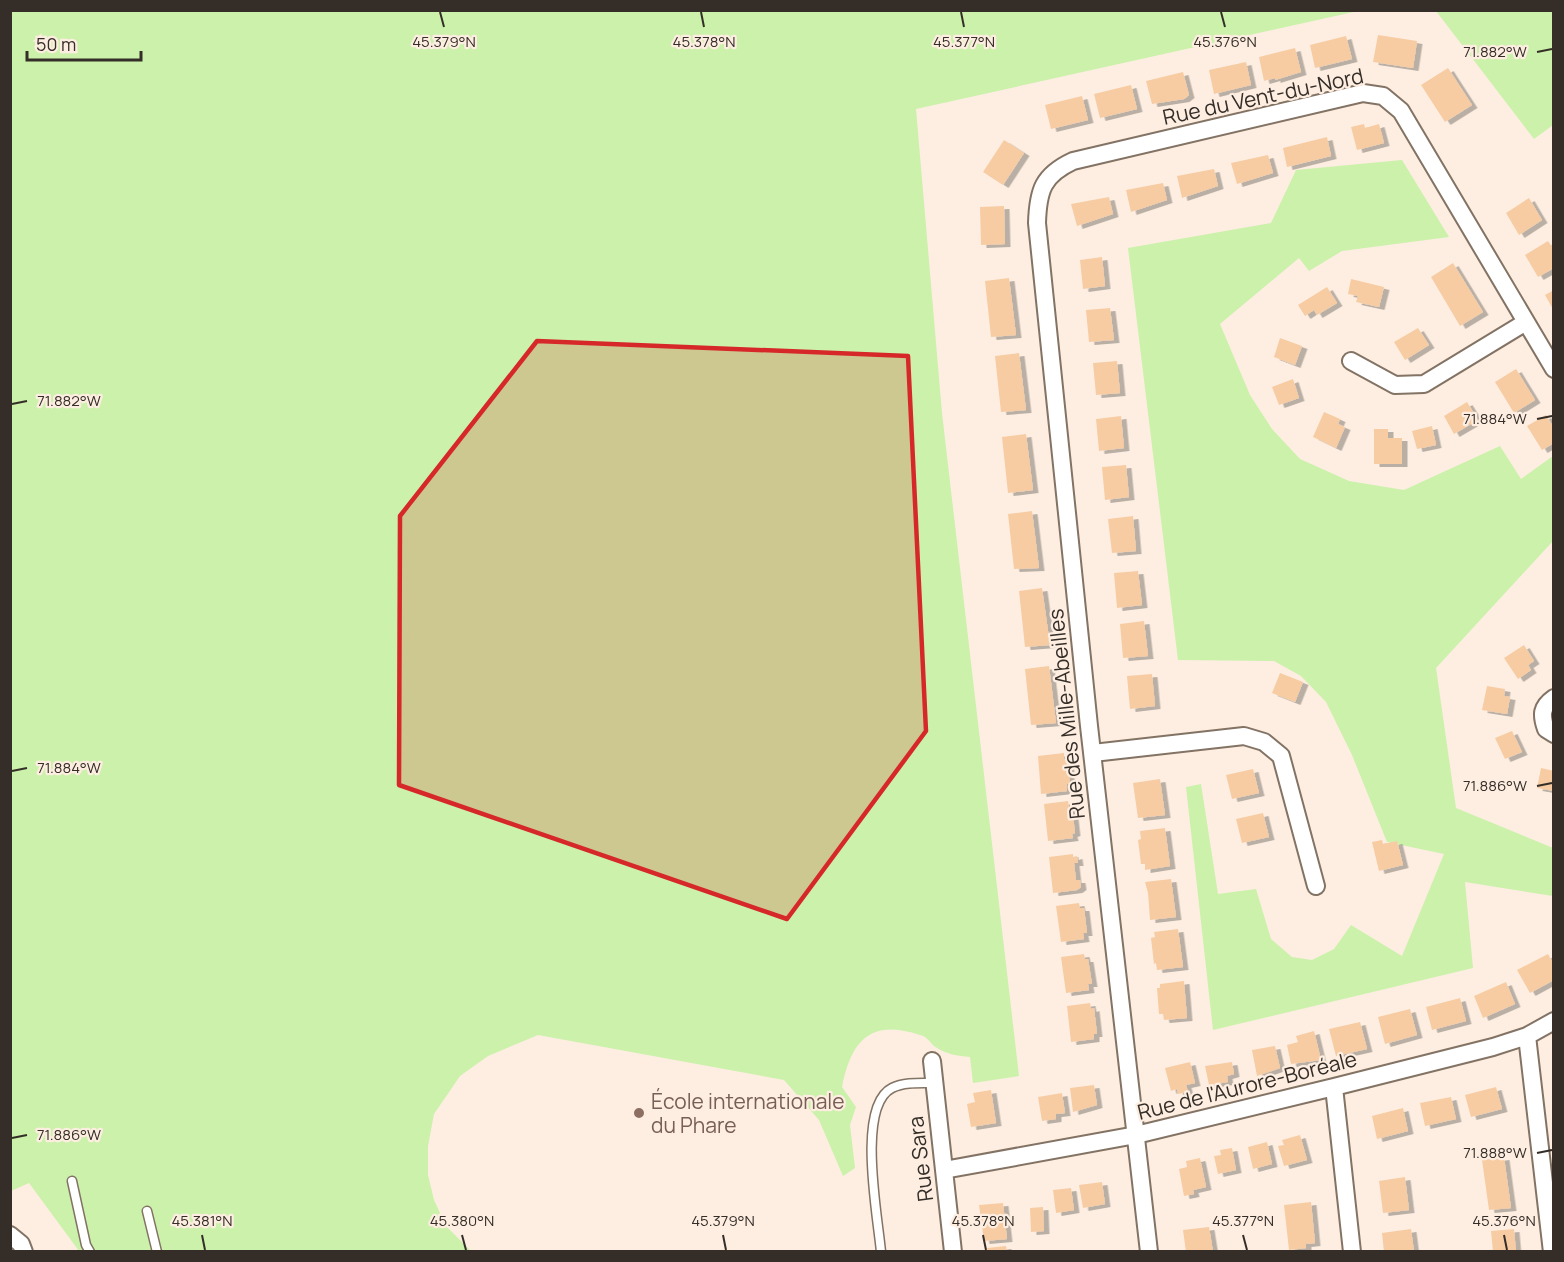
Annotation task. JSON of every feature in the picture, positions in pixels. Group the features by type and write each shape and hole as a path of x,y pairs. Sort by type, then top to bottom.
{"street":[{"name":"Rue du Vent-du-Nord","path":"1050,175 1073,161 1363,93 1375,93 1393,102 1401,111 1554,369"},
{"name":"Rue des Mille-Abeilles","path":"1050,175 1041,188 1037,223 1149,1251"},
{"path":"1351,361 1395,385 1424,384 1526,322"},
{"path":"1554,698 1545,704 1542,712 1546,729 1554,734"},
{"path":"1093,753 1244,736 1264,742 1281,756 1316,886"},
{"name":"Rue de l'Aurore-Boréale","path":"944,1170 1136,1135 1334,1087 1527,1036 1554,1021"},
{"path":"1527,1036 1552,1251"},
{"name":"Rue Sara","path":"932,1061 953,1251"},
{"path":"1334,1087 1352,1251"},
{"path":"10,1235 21,1244 24,1251"}],"lane":[{"path":"881,1251 872,1156 874,1116 879,1099 891,1088 906,1083 933,1083"},
{"path":"72,1181 86,1245 90,1251"},
{"path":"147,1211 157,1251"}],"highlighted area":[{"path":"537,341 908,356 926,731 787,919 399,785 400,516"}],"green space":[{"path":"11,11 1358,11 916,109 942,413 1019,1076 973,1083 970,1057 943,1051 922,1036 903,1030 888,1029 866,1037 851,1057 842,1087 856,1107 850,1125 855,1168 843,1176 819,1120 784,1080 538,1035 488,1056 460,1076 434,1114 428,1146 428,1175 434,1200 446,1226 471,1251 79,1251 29,1183 11,1191"},
{"path":"1436,11 1553,11 1553,125 1534,139"},
{"path":"1402,160 1449,237 1342,251 1309,271 1299,258 1220,324 1250,395 1272,429 1300,459 1349,481 1404,490 1500,446 1521,479 1553,456 1553,541 1436,668 1456,808 1553,848 1553,896 1465,882 1473,968 1213,1030 1186,787 1201,784 1218,894 1256,889 1271,939 1292,957 1312,960 1334,949 1351,925 1402,956 1444,854 1387,842 1352,755 1326,702 1301,676 1274,661 1178,660 1128,248 1271,223 1296,170"}],"building":[{"path":"1378,35 1417,41 1413,68 1373,62"},
{"path":"1346,36 1352,59 1315,68 1310,45"},
{"path":"1295,48 1301,72 1264,81 1259,57"},
{"path":"1246,62 1251,85 1214,94 1209,70"},
{"path":"1448,68 1472,105 1445,122 1421,85"},
{"path":"1183,72 1189,95 1184,99 1152,104 1146,81"},
{"path":"1131,85 1137,109 1100,118 1094,94"},
{"path":"1082,96 1088,120 1051,129 1045,105"},
{"path":"1364,124 1365,128 1379,124 1384,143 1357,150 1351,127"},
{"path":"1327,137 1331,156 1287,167 1283,148"},
{"path":"1004,140 1024,153 1003,185 983,172"},
{"path":"1268,155 1273,173 1237,184 1231,163"},
{"path":"1214,169 1218,186 1182,198 1177,176"},
{"path":"1163,183 1167,200 1131,212 1126,190"},
{"path":"1109,197 1113,214 1077,226 1071,204"},
{"path":"1529,198 1542,220 1519,235 1506,213"},
{"path":"1004,206 1005,244 981,245 980,207"},
{"path":"1548,241 1554,250 1554,268 1538,277 1525,255"},
{"path":"1102,257 1105,286 1083,289 1080,260"},
{"path":"1453,263 1483,312 1460,326 1431,277"},
{"path":"1009,278 1016,335 991,337 985,281"},
{"path":"1351,279 1384,287 1379,307 1356,302 1358,296 1348,294"},
{"path":"1327,287 1337,303 1317,315 1314,310 1305,316 1298,305"},
{"path":"1554,290 1554,311 1545,295"},
{"path":"1110,308 1114,340 1089,342 1086,310"},
{"path":"1418,328 1429,345 1405,360 1394,342"},
{"path":"1280,338 1302,346 1295,365 1274,357"},
{"path":"1019,353 1026,410 1001,412 995,356"},
{"path":"1117,361 1120,393 1096,395 1093,363"},
{"path":"1516,369 1535,400 1514,413 1495,382"},
{"path":"1293,379 1299,398 1279,405 1272,387"},
{"path":"1467,402 1478,420 1454,434 1444,416"},
{"path":"1324,412 1340,419 1338,424 1345,427 1336,448 1313,437"},
{"path":"1546,415 1554,428 1554,443 1542,450 1527,426"},
{"path":"1121,416 1124,448 1099,451 1096,419"},
{"path":"1432,426 1436,445 1417,449 1412,431"},
{"path":"1374,429 1388,429 1388,438 1402,438 1402,464 1374,464"},
{"path":"1026,434 1033,490 1008,493 1002,437"},
{"path":"1126,465 1129,497 1105,500 1102,467"},
{"path":"1032,511 1039,568 1014,569 1008,514"},
{"path":"1133,516 1136,551 1112,553 1108,519"},
{"path":"1138,571 1142,605 1117,608 1114,573"},
{"path":"1042,588 1050,645 1025,647 1019,591"},
{"path":"1144,621 1148,656 1123,658 1120,624"},
{"path":"1524,645 1534,661 1528,665 1531,670 1518,679 1504,658"},
{"path":"1049,666 1056,723 1031,725 1025,669"},
{"path":"1280,673 1303,682 1295,702 1272,693"},
{"path":"1152,674 1155,706 1130,709 1127,676"},
{"path":"1487,686 1505,689 1504,696 1510,697 1507,714 1482,710"},
{"path":"1512,731 1522,752 1505,759 1495,738"},
{"path":"1064,753 1064,759 1068,759 1070,784 1067,784 1067,791 1041,794 1038,756"},
{"path":"1541,768 1554,771 1554,791 1537,788"},
{"path":"1253,769 1259,793 1232,799 1226,775"},
{"path":"1160,779 1165,815 1138,818 1133,783"},
{"path":"1068,801 1069,807 1072,807 1075,833 1072,834 1073,838 1048,841 1044,804"},
{"path":"1263,813 1269,837 1242,843 1236,819"},
{"path":"1165,828 1170,866 1145,870 1145,864 1141,864 1138,840 1141,839 1140,831"},
{"path":"1382,840 1383,844 1397,841 1403,865 1379,871 1372,842"},
{"path":"1073,854 1073,857 1077,856 1078,863 1074,863 1076,880 1080,880 1081,887 1077,890 1053,893 1049,857"},
{"path":"1171,879 1176,917 1150,920 1145,882"},
{"path":"1079,903 1080,908 1084,908 1087,933 1083,933 1084,939 1061,942 1056,906"},
{"path":"1178,929 1183,967 1157,970 1156,963 1154,964 1151,938 1155,937 1154,932"},
{"path":"1084,954 1085,959 1088,959 1092,984 1088,984 1089,990 1066,993 1061,957"},
{"path":"1548,954 1554,965 1554,980 1530,993 1517,970"},
{"path":"1184,981 1187,1018 1164,1020 1163,1014 1159,1014 1157,988 1160,988 1160,984"},
{"path":"1506,982 1515,1004 1483,1018 1474,996"},
{"path":"1460,998 1466,1021 1432,1030 1426,1007"},
{"path":"1090,1003 1091,1009 1094,1008 1097,1034 1094,1034 1094,1039 1071,1042 1067,1006"},
{"path":"1410,1009 1417,1035 1385,1044 1378,1017"},
{"path":"1360,1022 1367,1049 1336,1056 1329,1029"},
{"path":"1314,1031 1321,1060 1291,1064 1287,1045 1298,1042 1296,1036"},
{"path":"1275,1046 1280,1068 1257,1076 1252,1050"},
{"path":"1190,1062 1195,1083 1186,1085 1188,1092 1178,1094 1177,1089 1171,1091 1165,1068"},
{"path":"1232,1062 1234,1074 1227,1076 1228,1082 1209,1085 1205,1066"},
{"path":"1094,1085 1097,1105 1073,1112 1070,1088"},
{"path":"1496,1087 1502,1109 1471,1117 1465,1095"},
{"path":"991,1090 996,1123 971,1127 967,1104 975,1102 973,1093"},
{"path":"1062,1093 1065,1113 1056,1114 1056,1119 1042,1121 1038,1097"},
{"path":"1451,1097 1456,1119 1425,1126 1420,1103"},
{"path":"1403,1108 1408,1131 1377,1139 1372,1116"},
{"path":"1300,1135 1307,1160 1284,1166 1278,1146 1284,1145 1282,1140"},
{"path":"1267,1142 1272,1164 1253,1169 1248,1147"},
{"path":"1232,1148 1236,1170 1218,1174 1214,1156 1221,1155 1220,1150"},
{"path":"1504,1157 1511,1208 1489,1210 1482,1160"},
{"path":"1200,1158 1206,1187 1193,1190 1194,1194 1184,1196 1179,1169 1187,1167 1186,1161"},
{"path":"1405,1177 1409,1210 1383,1213 1379,1181"},
{"path":"1102,1182 1105,1204 1083,1208 1079,1185"},
{"path":"1071,1188 1074,1210 1056,1213 1053,1190"},
{"path":"1311,1202 1315,1243 1306,1244 1306,1248 1289,1250 1284,1205"},
{"path":"1003,1203 1007,1239 984,1241 979,1205"},
{"path":"1043,1207 1044,1231 1031,1232 1030,1208"},
{"path":"1209,1227 1213,1252 1186,1252 1183,1230"},
{"path":"1411,1229 1414,1252 1384,1252 1382,1233"},
{"path":"1514,1229 1516,1252 1493,1252 1491,1231"},
{"path":"1006,1246 1007,1252 988,1252 987,1248"}],"place":[{"name":"École internationale du Phare","path":"639,1113"}]}
